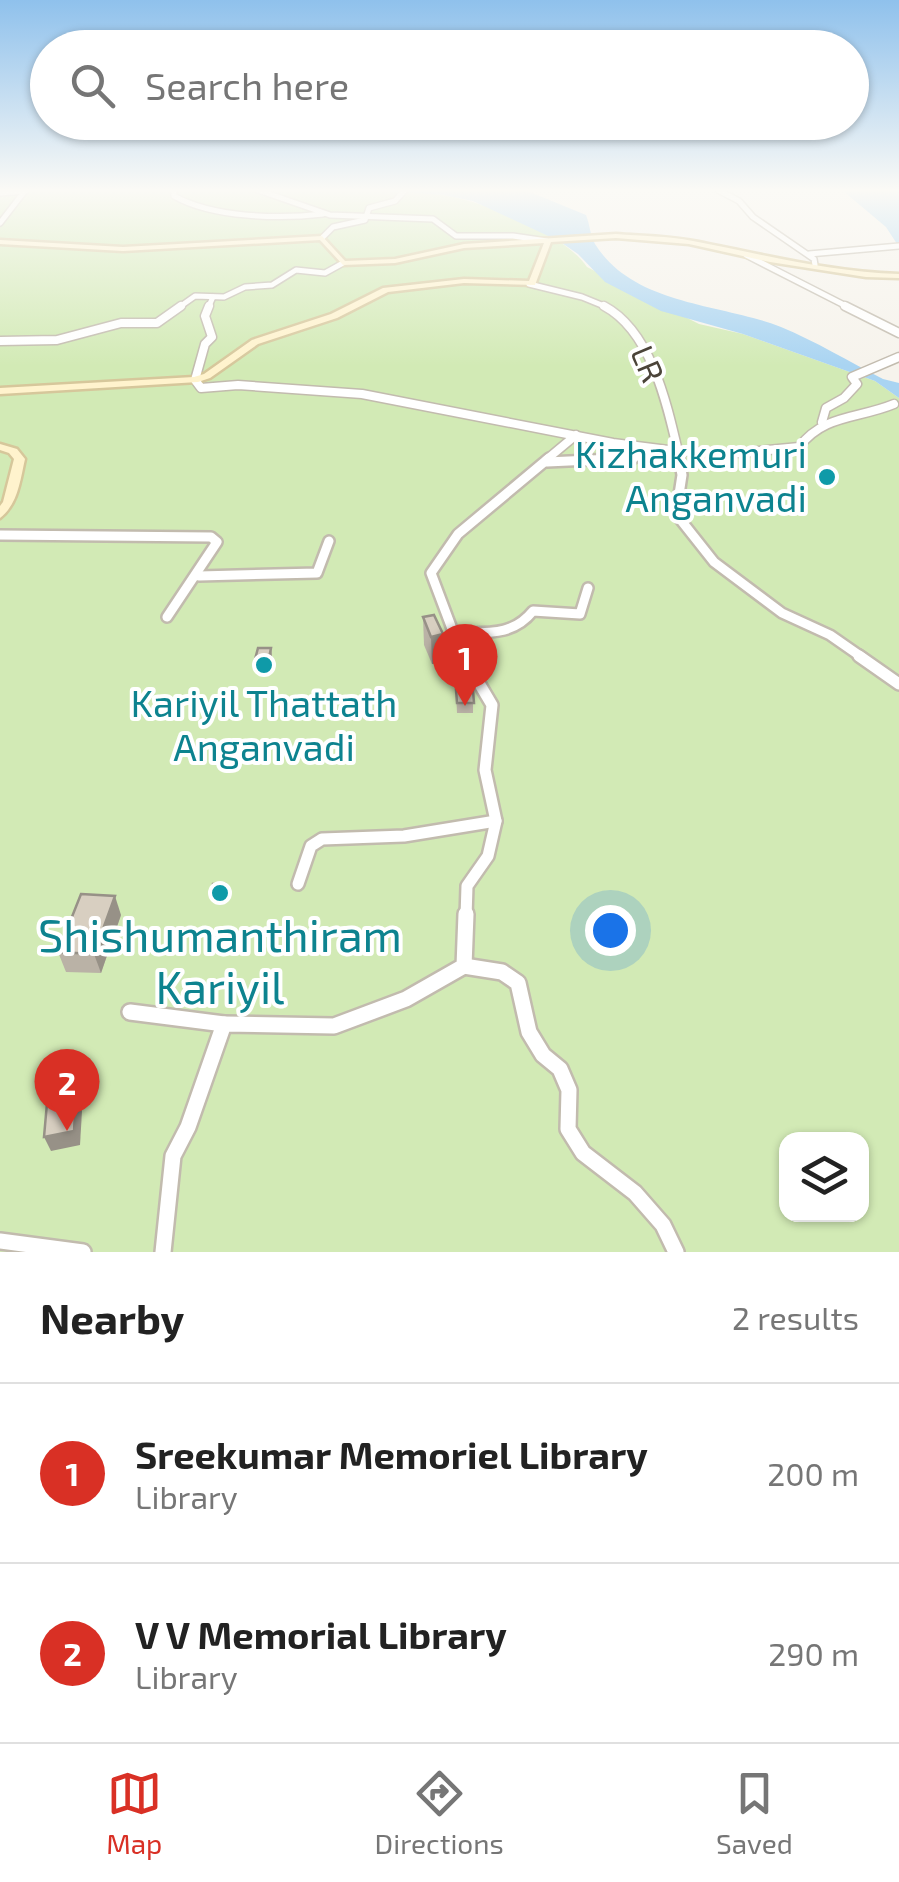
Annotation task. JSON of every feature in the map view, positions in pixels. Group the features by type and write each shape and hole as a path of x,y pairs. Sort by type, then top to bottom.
{"main road":[{"path":"331,248 343,263 396,261 453,248"},
{"path":"0,390 195,380 207,376 241,348 334,316 386,290 464,281 529,284 547,248"},
{"path":"717,248 866,276 899,276"}],"street":[{"path":"795,248 814,260 815,265"},
{"path":"803,254 868,248"},
{"path":"746,255 804,288 899,333"},
{"path":"0,341 68,339 121,323 157,323 195,296 230,296 244,287 272,286 296,270 325,273 343,263"},
{"name":"LR","path":"529,284 586,299 629,324 658,386 678,455 682,475 676,514 714,562 782,613 830,635 899,684"},
{"path":"213,297 205,316 212,337 204,344 195,380 201,388 230,383 337,388 678,455"},
{"path":"822,422 826,408 858,384 852,377 899,357"},
{"path":"660,459 772,452 800,446 822,422 894,404"},
{"path":"464,966 467,886 488,856 496,821 486,770 492,704 467,669 437,596 432,573 458,534 576,435"},
{"path":"0,446 20,459 10,502 0,514"},
{"path":"546,462 628,461 650,448"},
{"path":"0,535 211,536 217,542 198,576 172,602 167,617"},
{"path":"198,576 317,573 329,541"},
{"path":"455,632 510,630 521,626 532,611 580,614 588,588"},
{"path":"298,884 311,846 322,838 404,836 496,821"},
{"path":"130,1012 224,1024 334,1026 406,1000 464,966 502,972 518,983 528,1032 560,1069 569,1090 568,1128 583,1153 635,1193 663,1225 676,1252"},
{"path":"163,1252 173,1156 188,1128 224,1024"},
{"path":"0,1240 82,1252"}],"green space":[{"path":"0,248 568,248 587,267 699,324 743,334 875,381 899,398 899,1252 0,1252"}],"water":[{"path":"570,248 599,248 632,280 655,291 781,327 883,379 899,383 899,398 875,381 743,334 661,311 605,282"}],"building":[{"path":"434,615 443,634 431,637 423,617"},
{"path":"258,648 271,648 268,663 254,663"},
{"path":"456,690 473,690 474,703 457,703"},
{"path":"213,884 225,884 224,892 212,892"},
{"path":"81,894 115,896 94,954 58,952"},
{"path":"76,1097 74,1131 44,1137 47,1103"}],"place":[{"name":"Kizhakkemuri Anganvadi","path":"827,477"},
{"name":"Kariyil Thattath Anganvadi","path":"264,665"},
{"name":"Sreekumar Memoriel Library","path":"465,706"},
{"name":"Shishumanthiram Kariyil","path":"220,893"},
{"name":"V V Memorial Library","path":"67,1131"}]}
